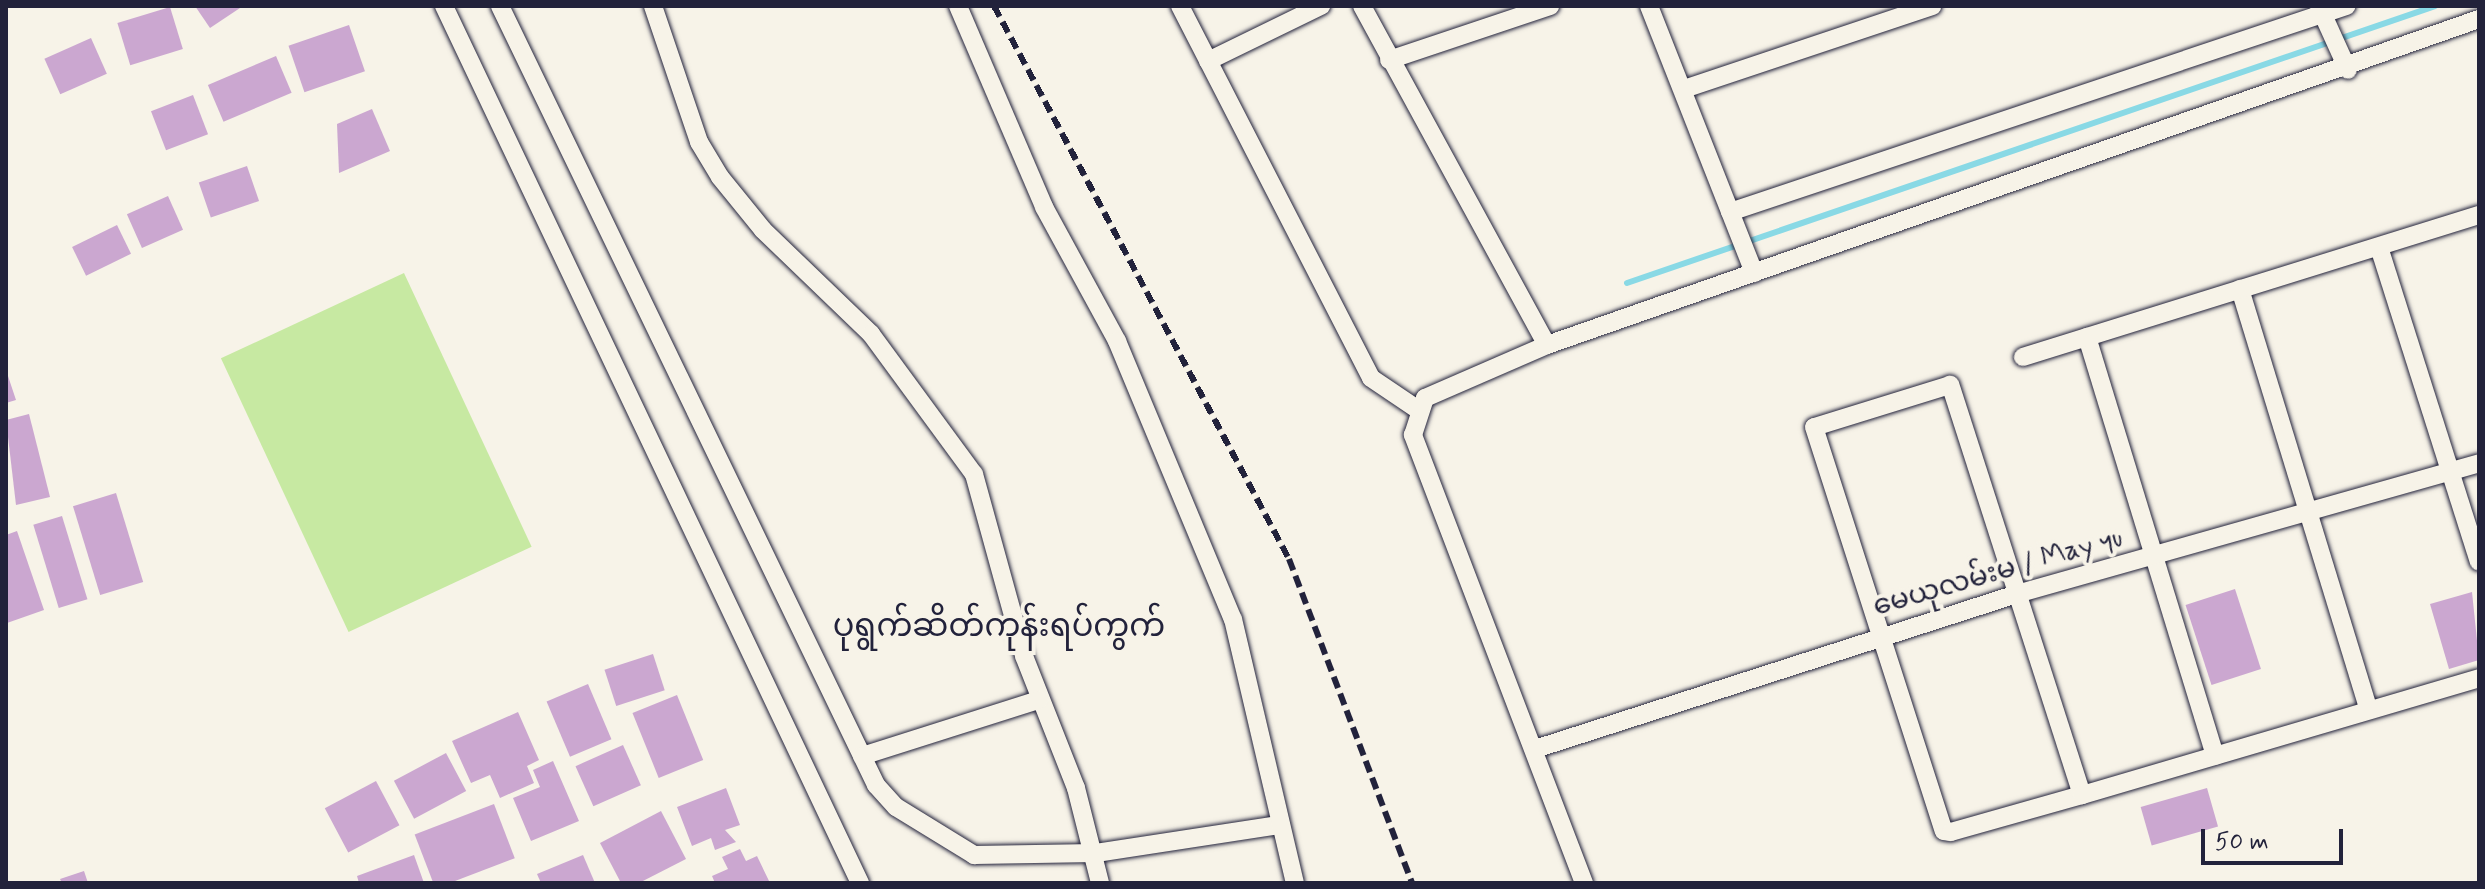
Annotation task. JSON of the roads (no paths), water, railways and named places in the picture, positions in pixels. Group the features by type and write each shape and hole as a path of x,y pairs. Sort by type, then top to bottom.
{"street":[{"path":"444,6 860,883"},
{"path":"500,6 862,756 896,807 960,849 1096,853 1279,825"},
{"path":"653,6 699,142 720,177 763,230 871,334 974,474 1039,700 1096,853 1100,883"},
{"path":"958,6 1038,194 1117,341 1233,619 1295,883"},
{"path":"1180,6 1371,378 1417,409"},
{"path":"1208,61 1321,6"},
{"path":"1362,6 1547,345"},
{"path":"1389,60 1550,6"},
{"path":"1649,6 1684,89 1752,270"},
{"path":"1684,89 1932,6"},
{"path":"1730,212 2324,16 2346,6"},
{"path":"2324,16 2345,62"},
{"path":"1584,883 1413,435 1417,409 1436,391 1547,345 2345,62 2479,19"},
{"path":"2023,357 2479,215"},
{"path":"2379,247 2479,562"},
{"path":"2240,289 2369,710"},
{"path":"2087,337 2151,558 2215,756"},
{"path":"2082,795 1950,385 1814,427 1944,831 2082,795 2479,678"},
{"name":"မေယုလမ်းမ / May yu","path":"1535,749 2017,594 2479,463"},
{"path":"862,756 1039,700"}],"waterway":[{"path":"1627,283 2435,6"}],"railway":[{"path":"994,6 1289,559 1412,883"}],"district":[{"name":"ပုရွက်ဆိတ်ကုန်းရပ်ကွက်","path":"999,627"}]}
